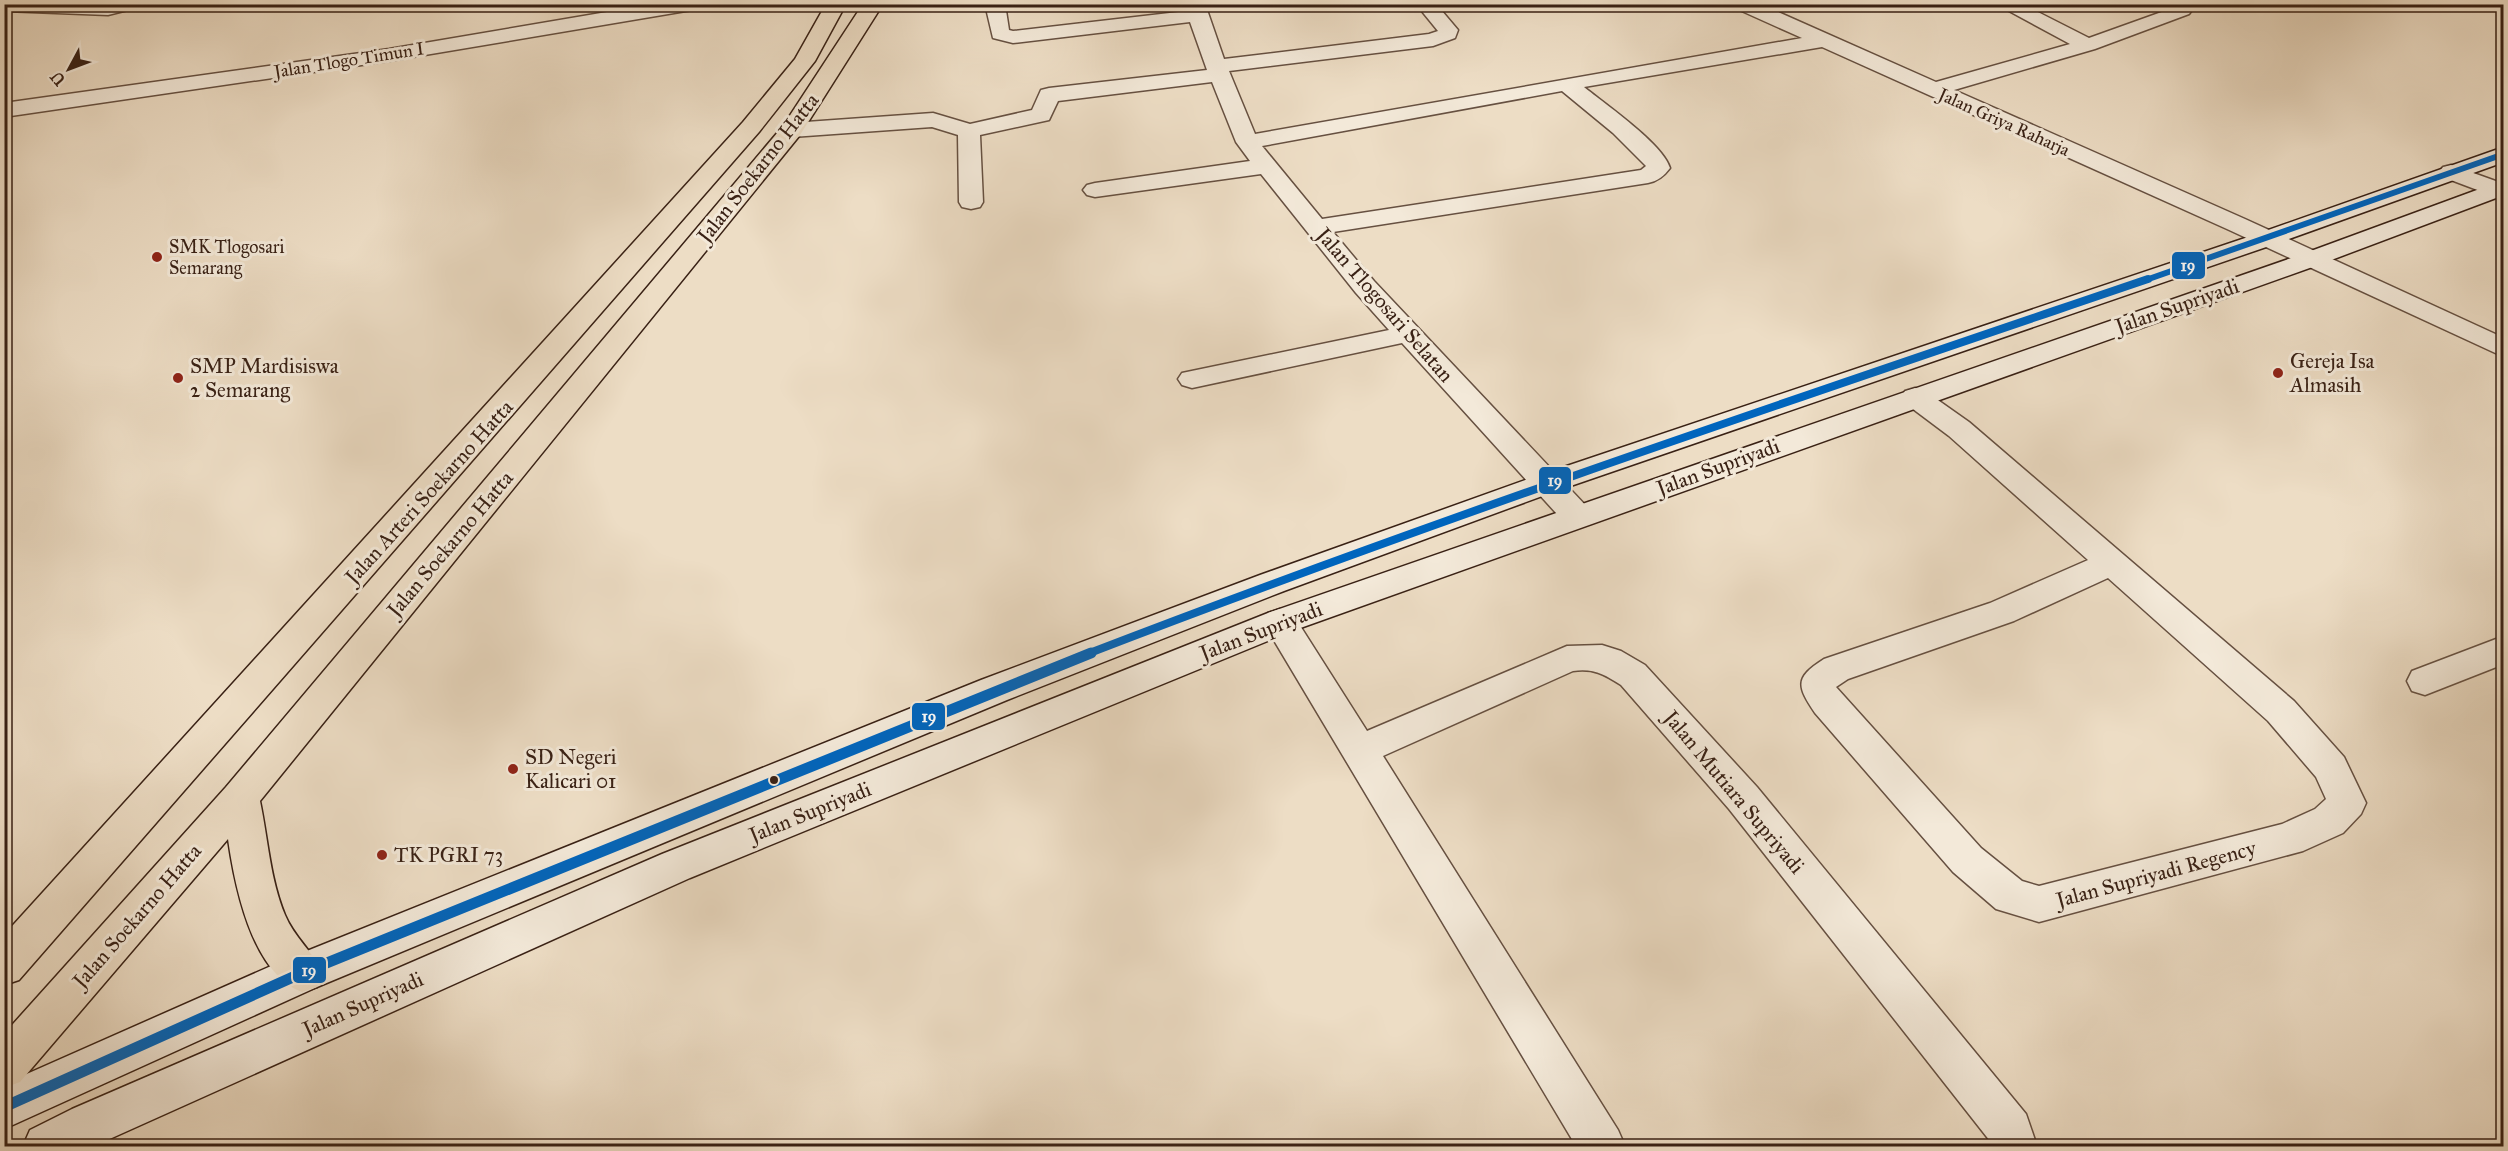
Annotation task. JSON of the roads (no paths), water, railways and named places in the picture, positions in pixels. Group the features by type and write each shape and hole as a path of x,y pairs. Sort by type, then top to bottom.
{"main road":[{"name":"Jalan Arteri Soekarno Hatta","path":"4,966 751,127 804,62 836,4"},
{"name":"Jalan Soekarno Hatta","path":"4,1067 240,798 792,130 873,4"},
{"path":"240,798 251,863 263,907 273,934 302,973"}],"street":[{"path":"4,5 108,9 129,4"},
{"name":"Jalan Tlogo Timun I","path":"12,109 388,55 692,4"},
{"path":"995,4 1000,34 1013,37 1198,10"},
{"path":"792,130 933,120 969,131 1041,115 1049,95 1432,39 1448,34 1448,30 1425,4"},
{"name":"Jalan Griya Raharja","path":"1742,4 2266,239 2504,349"},
{"path":"2005,4 2088,45"},
{"name":"Jalan Tlogosari Selatan","path":"1198,10 1205,38 1247,142 1365,287 1545,484 1578,516"},
{"path":"1932,90 2088,45 2182,10"},
{"path":"1247,142 1566,84 1822,41"},
{"path":"1317,227 1648,176 1654,173 1658,168 1656,161 1621,128 1566,84"},
{"path":"4,125 12,109"},
{"path":"969,131 971,202"},
{"name":"Jalan Supriyadi","path":"4,1107 302,973 994,690 1272,582 1545,484 2266,239 2504,154"},
{"path":"1095,190 1267,166"},
{"path":"2451,172 2501,190"},
{"name":"Jalan Supriyadi","path":"46,1146 79,1136 676,866 1280,622 2309,260 2501,190"},
{"path":"1192,379 1408,334"},
{"name":"Jalan Supriyadi Regency","path":"1915,397 1959,429 2113,563 2281,711 2331,768 2347,803 2329,820 2289,839 2039,904 2010,896 1967,860 1828,703 1818,689 1819,680 1836,669 2002,612 2113,563"},
{"path":"1280,622 1602,1146"},
{"path":"2425,681 2504,649"},
{"name":"Jalan Mutiara Supriyadi","path":"1358,751 1567,659 1592,654 1615,663 1633,675 1743,798 2010,1130 2014,1146"},
{"path":"664,826 676,866"}],"place":[{"name":"SMK Tlogosari Semarang","path":"157,257"},
{"name":"Gereja Isa Almasih","path":"2278,373"},
{"name":"SMP Mardisiswa 2 Semarang","path":"178,378"},
{"name":"SD Negeri Kalicari 01","path":"513,769"},
{"name":"TK PGRI 73","path":"382,855"}]}
